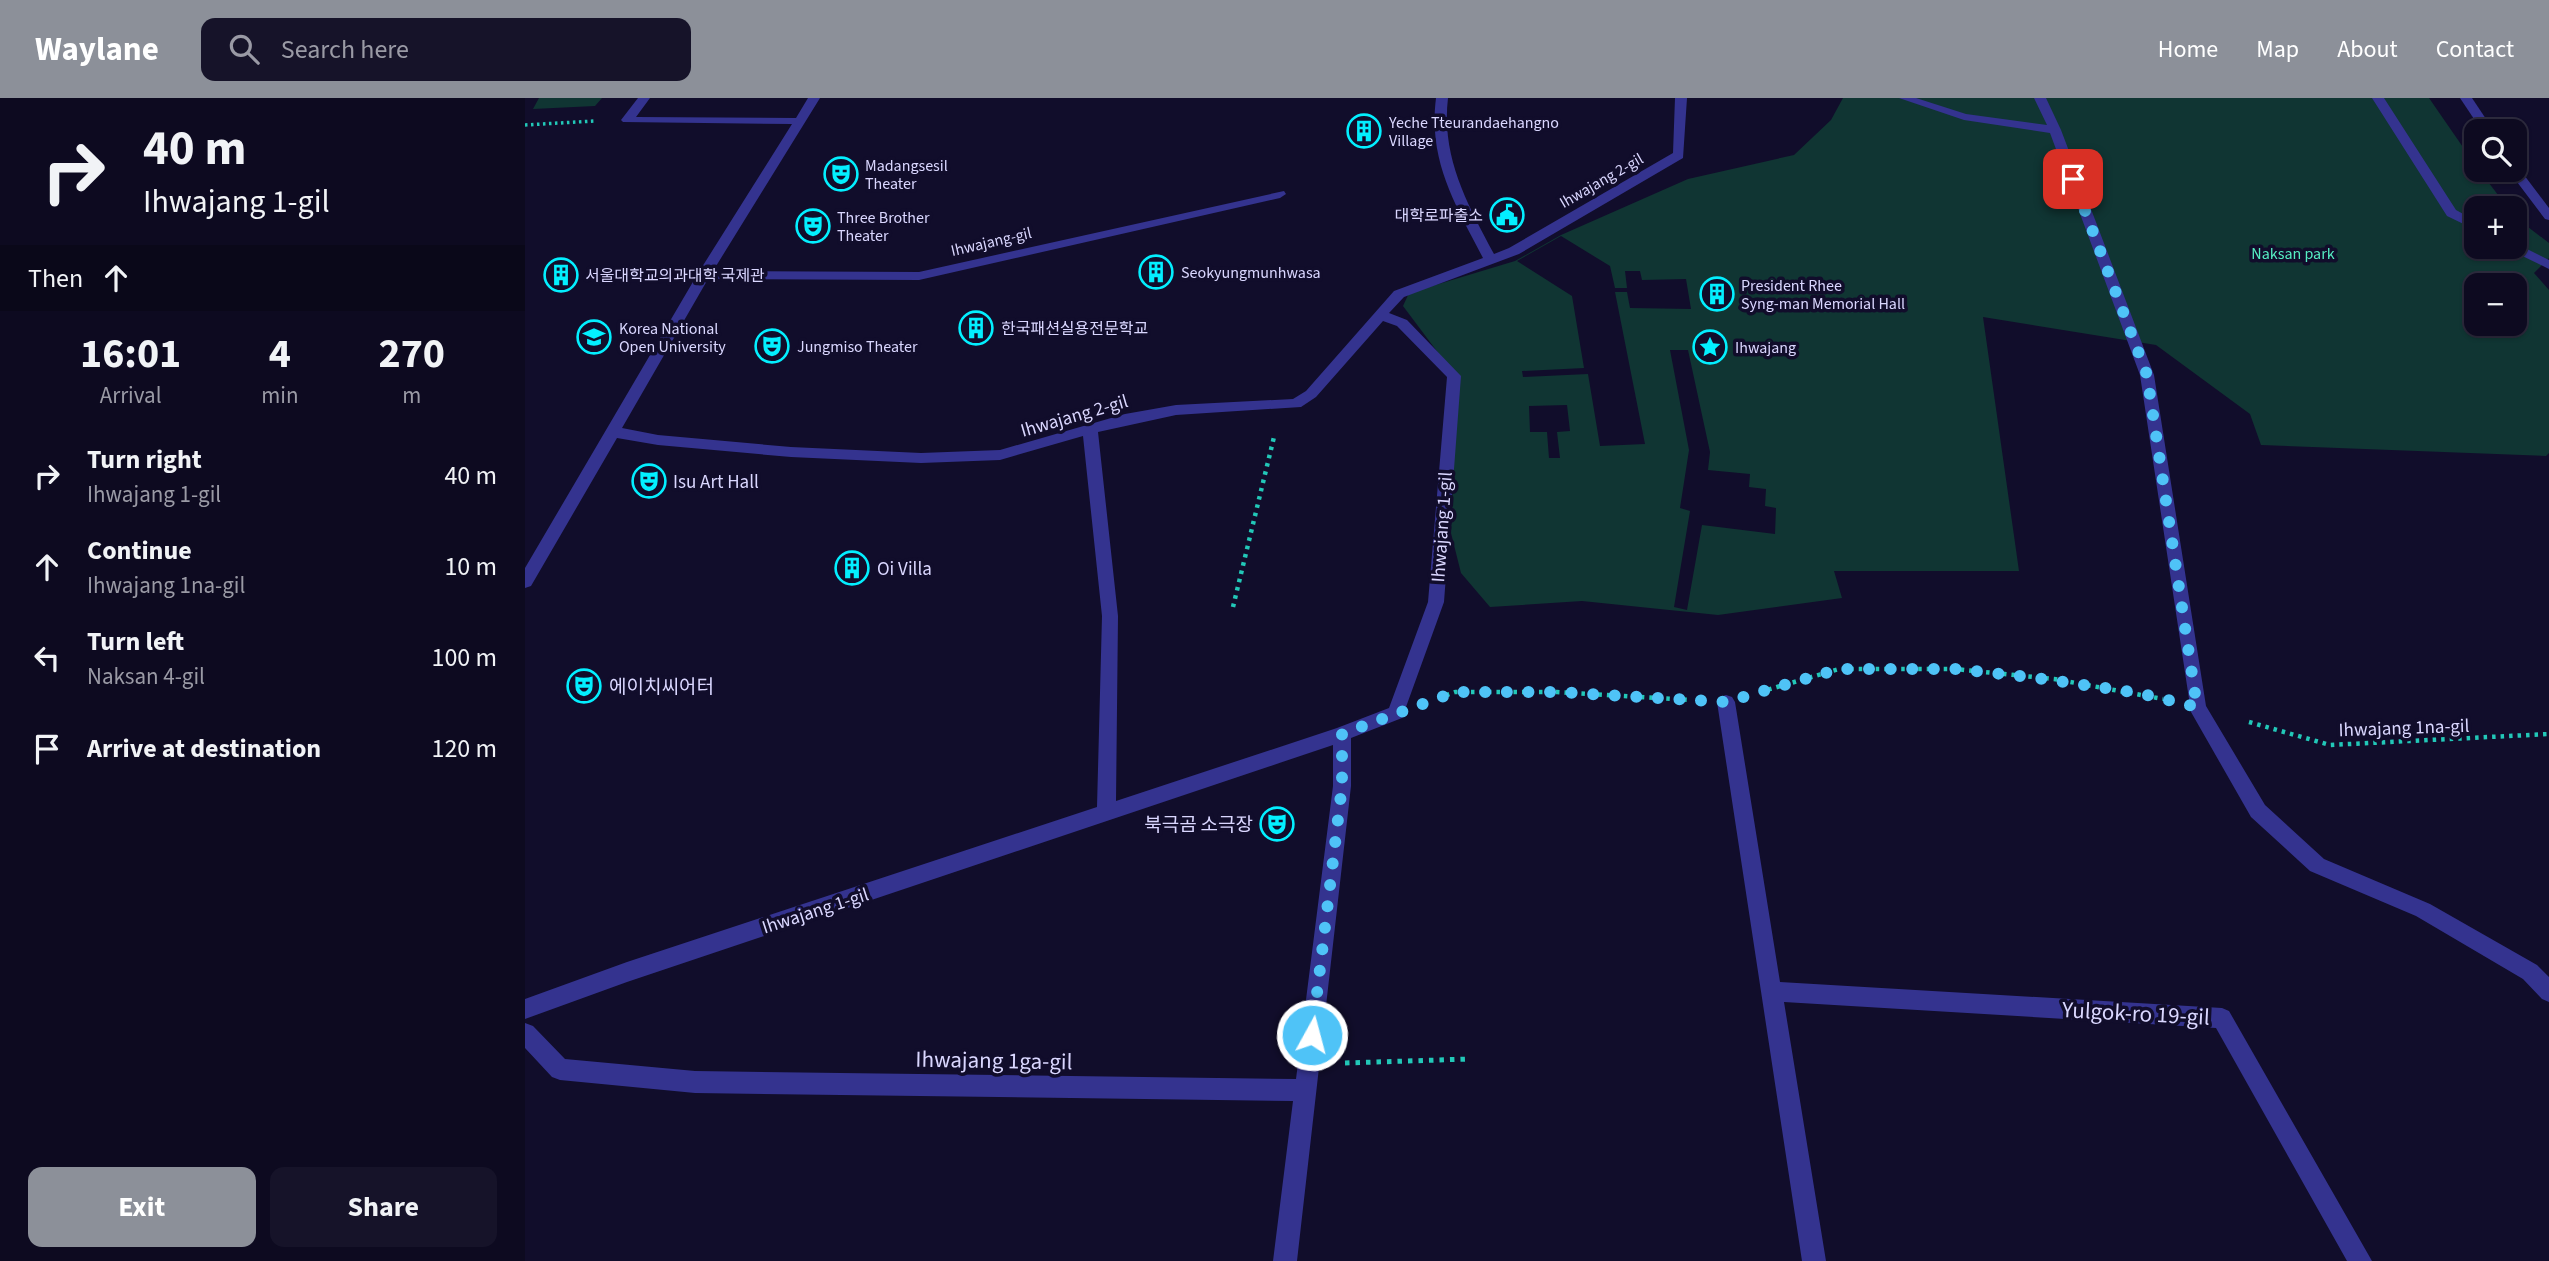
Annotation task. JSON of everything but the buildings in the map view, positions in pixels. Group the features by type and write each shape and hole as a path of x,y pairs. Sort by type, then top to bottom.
{"street":[{"path":"627,120 644,98"},
{"path":"525,582 705,275 814,98"},
{"path":"1442,98 1437,120 1439,141 1450,178 1491,260"},
{"name":"Ihwajang 2-gil","path":"614,432 658,440 778,451 921,458 1000,455 1090,429 1176,410 1296,404 1311,394 1399,294 1514,251 1679,155 1681,98"},
{"path":"1905,98 1963,117 2055,130"},
{"path":"2040,98 2055,130 2147,375 2197,707 2258,811 2317,865 2423,910 2530,972 2549,992"},
{"path":"2378,98 2451,213 2464,220"},
{"path":"2466,98 2480,119"},
{"path":"627,120 800,121"},
{"path":"2523,182 2549,216"},
{"name":"Ihwajang-gil","path":"705,275 919,276 1280,194"},
{"path":"2527,253 2549,265"},
{"name":"Ihwajang 1-gil","path":"525,1009 627,972 1342,734 1396,713 1436,602 1454,376 1402,323 1379,314"},
{"path":"1090,429 1110,616 1106,814"},
{"path":"1726,702 1814,1261"},
{"path":"1285,1261 1342,786 1342,734"},
{"name":"Yulgok-ro 19-gil","path":"1772,991 2222,1018 2360,1261"},
{"name":"Ihwajang 1ga-gil","path":"525,1033 560,1069 695,1082 1305,1090"}],"path":[{"path":"525,125 627,120"},
{"path":"1233,607 1277,422 1277,405"},
{"name":"Ihwajang 1na-gil","path":"1396,713 1455,692 1557,692 1726,702 1839,669 1955,669 2067,681 2139,693 2330,745 2549,734"},
{"path":"1305,1090 1339,1063 1469,1059"}],"green space":[{"path":"539,98 602,98 595,106 533,109"},
{"name":"Naksan park","path":"1843,98 2429,98 2464,149 2464,182 2488,182 2499,196 2464,196 2464,259 2527,259 2527,226 2549,243 2549,258 2534,273 2549,290 2549,453 2546,456 2261,445 2250,414 2156,345 1983,317 2019,571 1834,571 1842,598 1718,615 1582,601 1490,607 1461,573 1451,533 1457,378 1403,306 1409,293 1515,261 1561,235 1688,179 1794,155 1831,120","holes":["1561,236 1610,266 1615,288 1627,288 1625,271 1640,271 1642,280 1686,279 1691,309 1630,308 1627,292 1615,292 1645,444 1600,446 1588,374 1523,377 1522,371 1584,368 1572,296 1517,261","1670,350 1688,350 1710,452 1708,470 1750,474 1749,487 1766,489 1765,506 1776,508 1775,534 1702,525 1687,610 1674,607 1690,511 1680,508 1689,450","1567,405 1570,431 1557,432 1560,458 1549,458 1547,432 1530,432 1529,406"]}],"place":[{"name":"Yeche Tteurandaehangno Village","path":"1364,131"},
{"name":"Madangsesil Theater","path":"841,174"},
{"name":"대학로파출소","path":"1507,215"},
{"name":"Three Brother Theater","path":"813,226"},
{"name":"Seokyungmunhwasa","path":"1156,272"},
{"name":"서울대학교의과대학 국제관","path":"561,275"},
{"name":"President Rhee Syng-man Memorial Hall","path":"1717,294"},
{"name":"한국패션실용전문학교","path":"976,328"},
{"name":"Korea National Open University","path":"594,337"},
{"name":"Jungmiso Theater","path":"772,346"},
{"name":"Ihwajang","path":"1710,347"},
{"name":"Isu Art Hall","path":"649,481"},
{"name":"Oi Villa","path":"852,568"},
{"name":"에이치씨어터","path":"584,686"},
{"name":"북극곰 소극장","path":"1277,824"}],"route":[{"path":"1312,1035 1342,786 1342,734 1396,713 1455,692 1557,692 1726,702 1839,669 1955,669 2054,679 2139,693 2197,707 2147,375 2073,179"}]}
